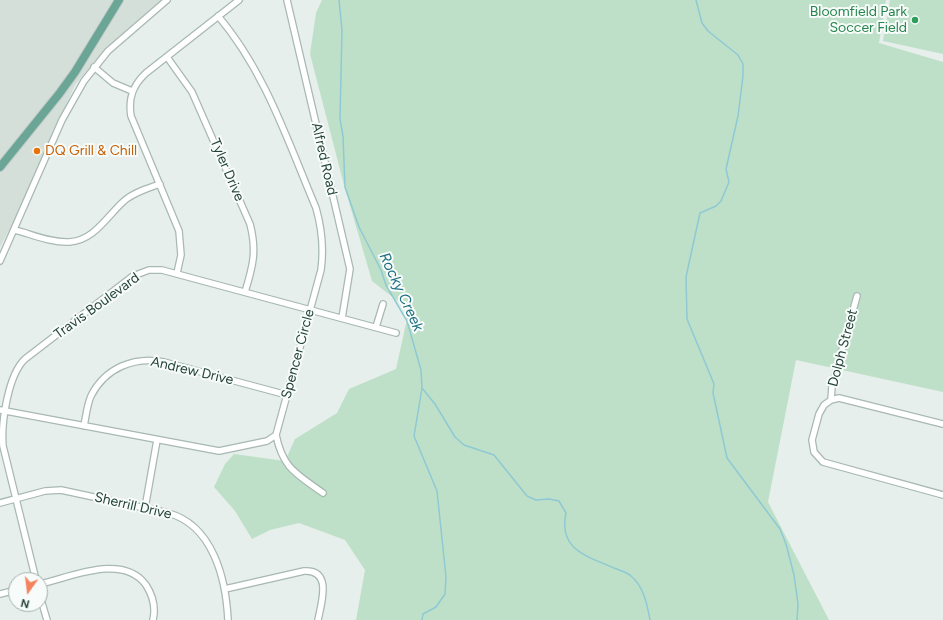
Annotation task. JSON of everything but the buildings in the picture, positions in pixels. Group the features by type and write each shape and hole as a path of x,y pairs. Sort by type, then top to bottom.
{"main road":[{"path":"0,167 75,72 119,0"}],"street":[{"path":"0,261 73,98 94,67 124,36 167,0"},
{"path":"177,273 182,255 180,231 131,116 130,100 132,91 143,76 239,0"},
{"name":"Alfred Road","path":"287,0 350,269 342,318"},
{"name":"Spencer Circle","path":"218,16 248,56 261,80 316,208 321,228 322,259 311,309 276,435"},
{"name":"Tyler Drive","path":"167,56 195,96 250,224 255,252 245,292"},
{"path":"94,67 113,83 132,91"},
{"path":"15,230 62,242 80,240 97,229 124,200 160,184"},
{"name":"Travis Boulevard","path":"34,572 3,446 3,410 14,373 25,359 133,276 143,271 155,269 177,273 396,333"},
{"name":"Dolph Street","path":"831,400 832,386 857,296"},
{"path":"376,327 383,304"},
{"name":"Andrew Drive","path":"84,426 91,396 101,381 115,370 137,361 151,360 164,362 287,395"},
{"path":"943,424 844,399 831,400 822,408 812,440 813,449 819,459 828,464 943,495"},
{"path":"3,410 219,451 267,441 276,435 281,455 288,466 323,493"},
{"path":"144,508 157,440"},
{"name":"Sherrill Drive","path":"0,503 45,491 61,490 180,517 197,529 211,548 224,589 228,620"},
{"path":"48,582 110,568 122,569 139,577 148,588 154,603 153,620"},
{"path":"224,589 304,571 312,572 319,576 324,587 318,620"}],"shaded area":[{"path":"0,0 164,0 107,47 75,85 16,217 0,247"}],"green space":[{"path":"322,0 886,0 879,43 943,62 943,392 796,360 768,502 829,620 356,620 365,570 345,540 299,523 270,530 252,539 235,511 214,487 225,464 234,454 285,461 295,439 337,413 349,389 396,369 409,310 372,281 344,185 310,54 316,13"},
{"name":"Bloomfield Park Soccer Field","path":"890,0 943,0 943,54 883,41"}],"waterway":[{"name":"Rocky Creek","path":"339,0 342,30 340,119 343,136 345,187 359,227 381,270 386,285 407,321 421,370 422,388 414,436 437,491 446,577 445,594 436,607 423,614 422,620"},
{"path":"696,0 702,23 708,31 738,55 743,64 743,76 738,116 726,169 729,182 721,201 716,206 700,213 686,277 687,319 714,384 713,393 727,458 780,529 786,544 794,575 798,604 797,620"},
{"name":"Rocky Creek","path":"422,388 435,404 455,437 464,445 494,455 527,496 536,500 549,499 559,501 566,513 566,536 571,543 577,550 594,560 625,572 631,576 642,591 650,620"}],"place":[{"name":"Bloomfield Park Soccer Field","path":"915,20"},
{"name":"DQ Grill & Chill","path":"37,151"}]}
